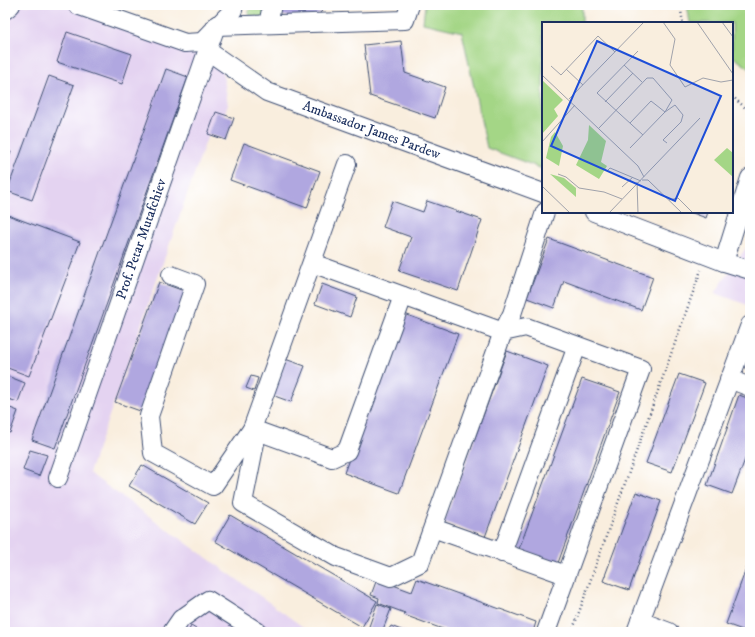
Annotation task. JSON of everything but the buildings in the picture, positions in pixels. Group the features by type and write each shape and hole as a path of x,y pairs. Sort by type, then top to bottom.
{"street":[{"path":"5,10 11,5"},
{"path":"77,5 185,43 202,42 216,26 405,20 410,5"},
{"path":"268,24 272,5"},
{"name":"Prof. Petar Mutafchiev","path":"58,478 216,26 232,7"},
{"name":"Ambassador James Pardew","path":"208,51 267,92 542,193"},
{"path":"171,276 195,284 149,416 153,453 213,486 252,429 347,164"},
{"path":"724,262 750,178"},
{"path":"252,429 256,438 243,503 336,557 391,577 420,563 503,332 512,314 545,213"},
{"path":"597,213 724,262 750,270"},
{"path":"312,263 503,332 526,328 641,369 546,632"},
{"path":"252,429 332,458 347,451 404,296"},
{"path":"669,632 638,627 750,325"},
{"path":"502,553 577,346"},
{"path":"729,379 750,387"},
{"path":"433,528 566,576"},
{"path":"172,632 181,619 208,600 258,632"}],"path":[{"path":"680,5 684,22"},
{"path":"733,97 750,112"},
{"path":"572,632 707,255"}],"shaded area":[{"path":"18,5 77,5 185,43 216,26 228,105 224,115 216,112 89,473 310,632 5,632 5,20"},
{"path":"750,242 750,306 715,293"}],"green space":[{"path":"251,5 267,5 263,18 248,15"},
{"path":"425,5 582,5 582,22 542,22 542,169 487,148 462,32 423,23"},
{"path":"687,5 750,5 750,69 733,57 733,22 690,22"}]}
